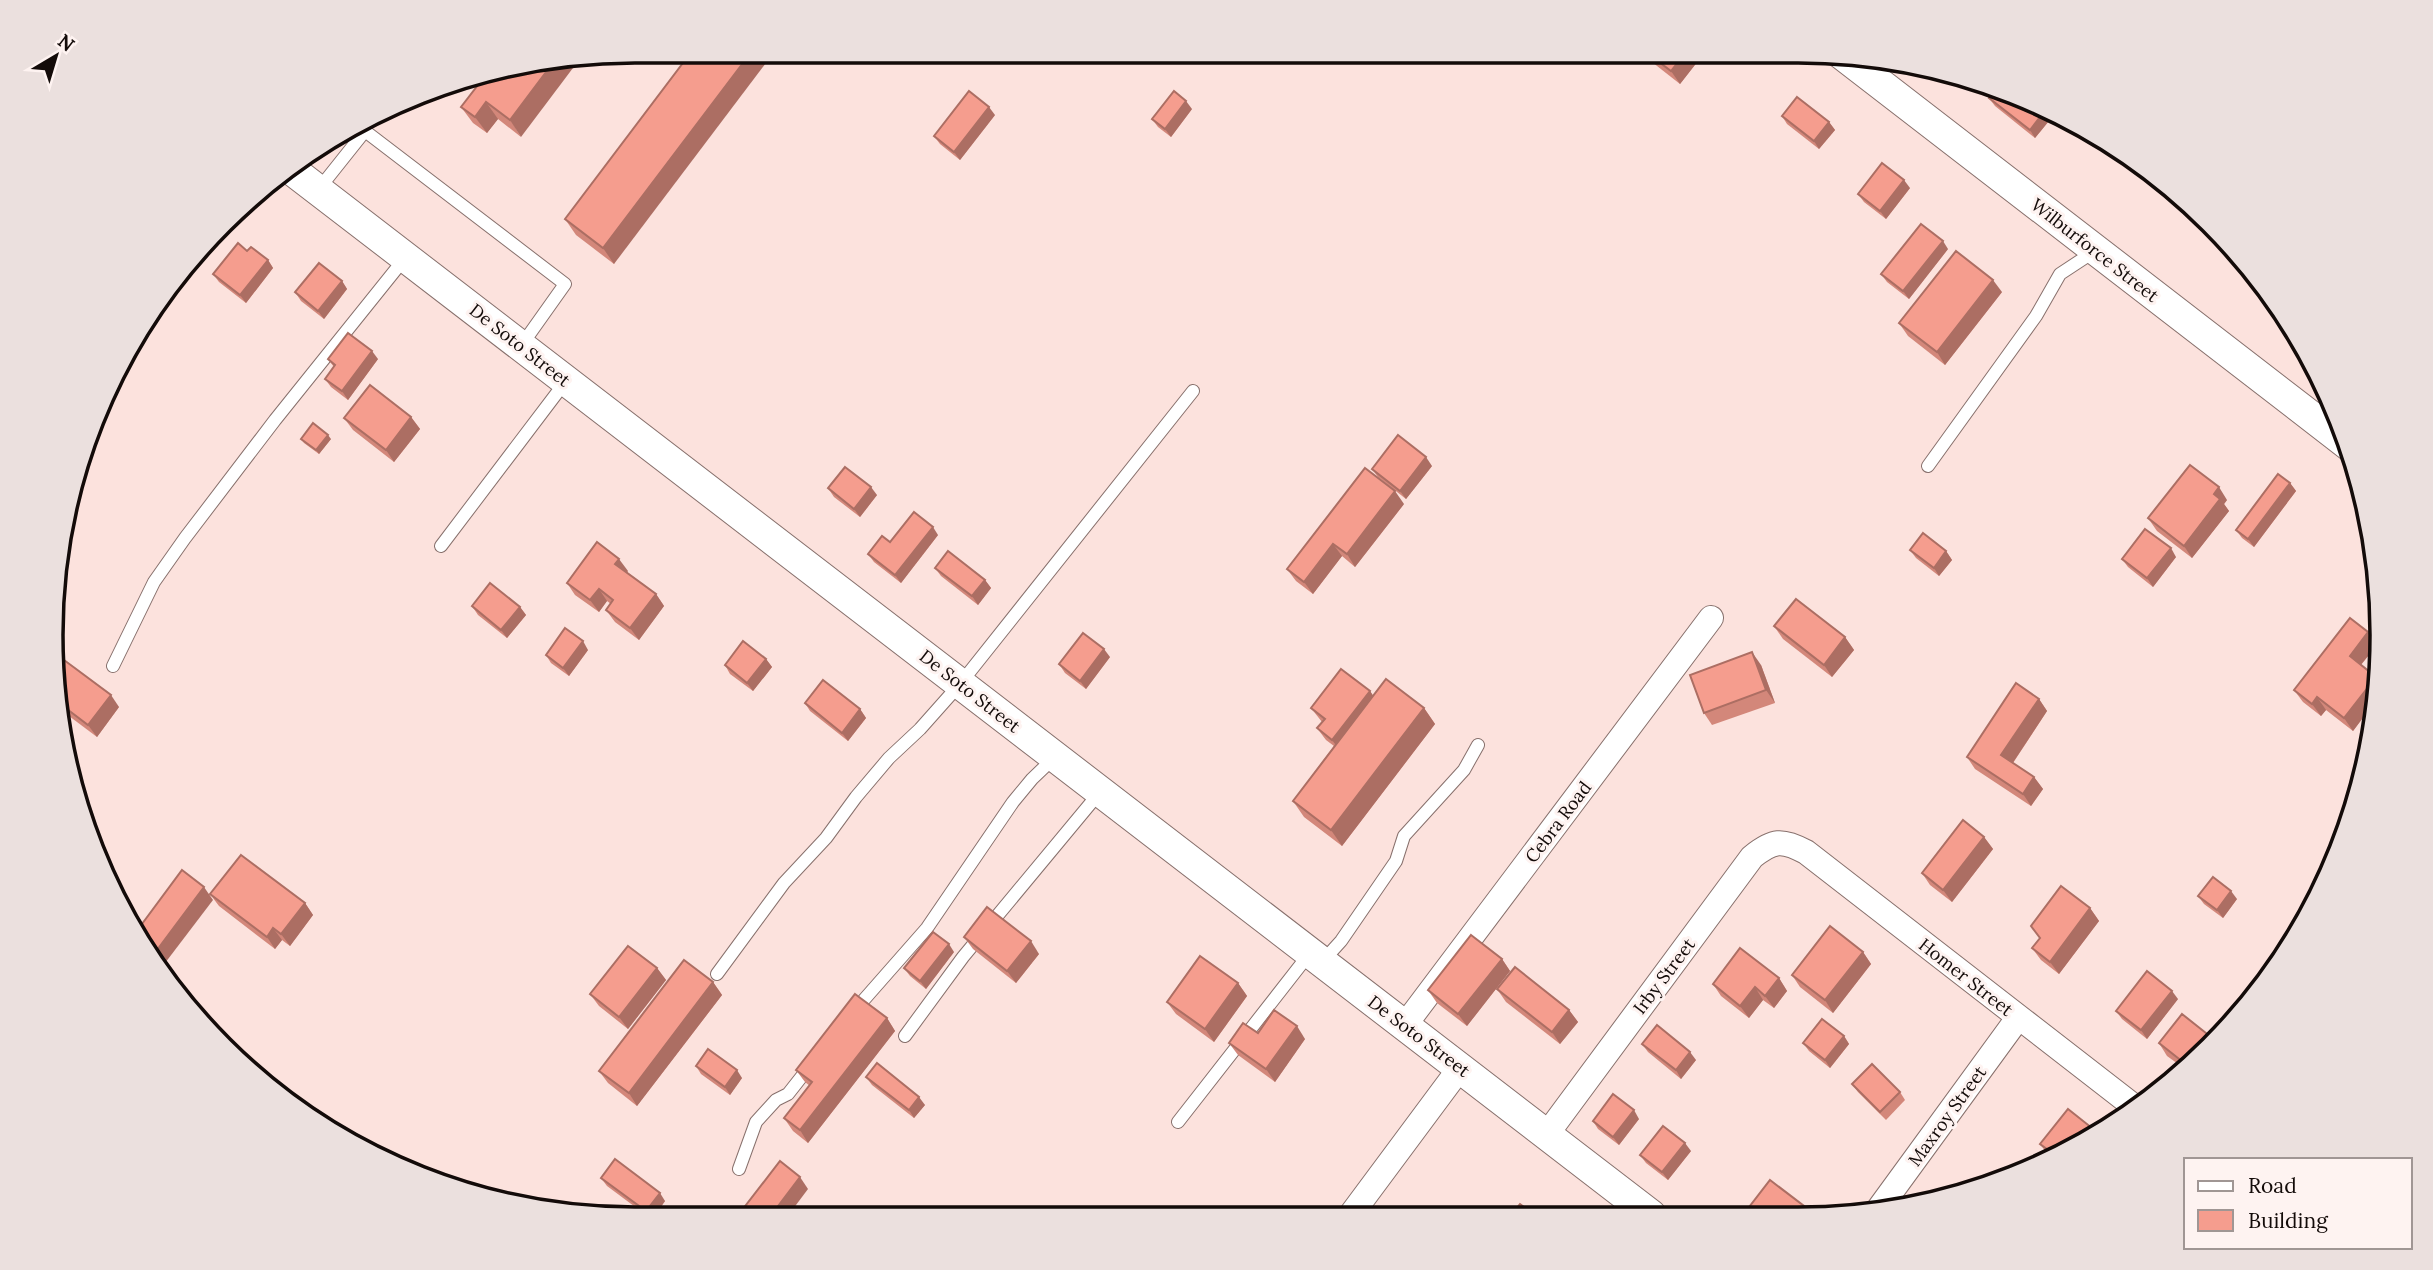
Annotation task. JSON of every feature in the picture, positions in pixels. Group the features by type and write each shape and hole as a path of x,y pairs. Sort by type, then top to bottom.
{"street":[{"name":"Wilburforce Street","path":"1857,66 2333,433"},
{"name":"De Soto Street","path":"297,174 1641,1207"},
{"name":"Cebra Road","path":"1405,1026 1711,618"},
{"name":"Irby Street","path":"1547,1134 1752,857 1778,842 1796,847"},
{"name":"Homer Street","path":"1796,847 1806,852 2128,1102"},
{"name":"Maxroy Street","path":"1885,1200 2018,1017"},
{"path":"1357,1207 1460,1068"}],"lane":[{"path":"318,190 365,131"},
{"path":"365,131 565,284 520,346"},
{"path":"1928,466 2036,316 2060,274 2095,251"},
{"path":"113,666 154,582 185,538 275,420 406,257"},
{"path":"441,546 566,381"},
{"path":"717,974 784,883 825,838 864,788 960,684 1193,391"},
{"path":"1178,1122 1316,957 1341,941 1396,861 1404,836 1464,770 1478,745"},
{"path":"845,1022 909,950 1013,802 1055,757"},
{"path":"905,1036 985,929 1100,791"},
{"path":"739,1169 756,1122 776,1100 788,1094 814,1060"}],"building":[{"path":"683,63 743,63 603,248 565,219"},
{"path":"1660,63 1677,63 1671,71"},
{"path":"547,70 510,120 486,102 475,117 461,107 478,85"},
{"path":"969,91 989,107 954,152 934,136"},
{"path":"1174,91 1186,101 1165,129 1152,119"},
{"path":"1990,96 2040,117 2030,130"},
{"path":"1797,97 1829,122 1814,141 1782,116"},
{"path":"1882,163 1904,180 1880,211 1858,194"},
{"path":"1921,224 1943,241 1903,291 1881,274"},
{"path":"238,243 247,251 251,247 268,260 240,295 213,274"},
{"path":"1956,251 1993,280 1937,352 1899,323"},
{"path":"319,263 342,281 318,311 295,292"},
{"path":"348,333 372,351 342,391 325,379 335,365 328,359"},
{"path":"370,385 411,417 386,450 344,418"},
{"path":"313,423 328,435 316,450 301,439"},
{"path":"1398,435 1426,457 1400,491 1372,469"},
{"path":"2190,465 2219,487 2214,494 2220,499 2184,546 2148,518"},
{"path":"845,467 871,487 854,509 828,488"},
{"path":"1365,468 1395,491 1347,554 1333,544 1304,582 1287,569"},
{"path":"2278,474 2290,483 2248,539 2236,530"},
{"path":"914,512 933,527 895,575 868,554 882,536 890,542"},
{"path":"2145,529 2171,548 2147,578 2122,559"},
{"path":"1923,533 1946,551 1934,568 1910,550"},
{"path":"597,542 619,559 615,564 656,594 630,628 606,610 613,600 599,589 590,600 567,583"},
{"path":"948,551 985,580 972,596 935,568"},
{"path":"490,583 520,607 501,630 472,606"},
{"path":"1796,599 1845,637 1824,665 1774,626"},
{"path":"2350,618 2368,632 2350,656 2369,671 2367,688 2344,718 2317,697 2312,704 2294,690"},
{"path":"565,628 583,641 563,668 546,655"},
{"path":"1083,633 1104,649 1080,681 1059,664"},
{"path":"743,641 766,659 747,683 725,665"},
{"path":"1752,652 1766,690 1704,713 1690,675"},
{"path":"64,660 111,695 88,725 68,710"},
{"path":"1341,669 1370,691 1332,740 1317,728 1325,719 1311,708"},
{"path":"1386,679 1424,708 1331,830 1293,801"},
{"path":"823,680 860,709 842,733 805,703"},
{"path":"2016,683 2039,699 2001,755 2034,777 2023,794 1967,757"},
{"path":"1963,820 1984,837 1943,890 1922,873"},
{"path":"241,855 305,903 281,934 273,928 267,937 210,894"},
{"path":"182,870 204,887 157,950 142,924"},
{"path":"2213,877 2231,891 2217,910 2198,896"},
{"path":"2061,886 2090,908 2050,962 2032,948 2040,938 2031,926"},
{"path":"987,907 1031,941 1007,971 964,937"},
{"path":"1830,926 1863,952 1825,1000 1792,975"},
{"path":"933,932 949,944 920,981 904,968"},
{"path":"1471,935 1502,959 1458,1014 1428,990"},
{"path":"628,946 657,968 619,1017 590,994"},
{"path":"1740,948 1779,978 1765,996 1755,987 1740,1006 1713,984"},
{"path":"1200,956 1238,983 1205,1029 1167,1002"},
{"path":"684,960 713,982 629,1093 599,1071"},
{"path":"1515,967 1569,1010 1552,1032 1497,989"},
{"path":"2147,971 2172,991 2141,1030 2116,1011"},
{"path":"855,994 887,1018 800,1130 784,1118 812,1082 796,1070"},
{"path":"1274,1010 1297,1026 1266,1069 1229,1043 1243,1023 1258,1033"},
{"path":"2182,1014 2207,1034 2180,1060 2159,1043"},
{"path":"1822,1019 1844,1036 1825,1060 1803,1043"},
{"path":"1657,1025 1690,1052 1676,1070 1642,1044"},
{"path":"708,1049 737,1070 725,1087 696,1066"},
{"path":"877,1063 919,1097 909,1110 866,1077"},
{"path":"1872,1064 1900,1092 1880,1112 1852,1084"},
{"path":"1613,1094 1634,1110 1613,1137 1593,1121"},
{"path":"2068,1109 2090,1126 2048,1150 2040,1144"},
{"path":"1663,1126 1685,1143 1662,1172 1640,1155"},
{"path":"615,1159 660,1193 649,1207 641,1207 601,1178"},
{"path":"780,1161 800,1177 777,1207 744,1207"},
{"path":"1770,1180 1804,1206 1798,1207 1749,1207"}]}
